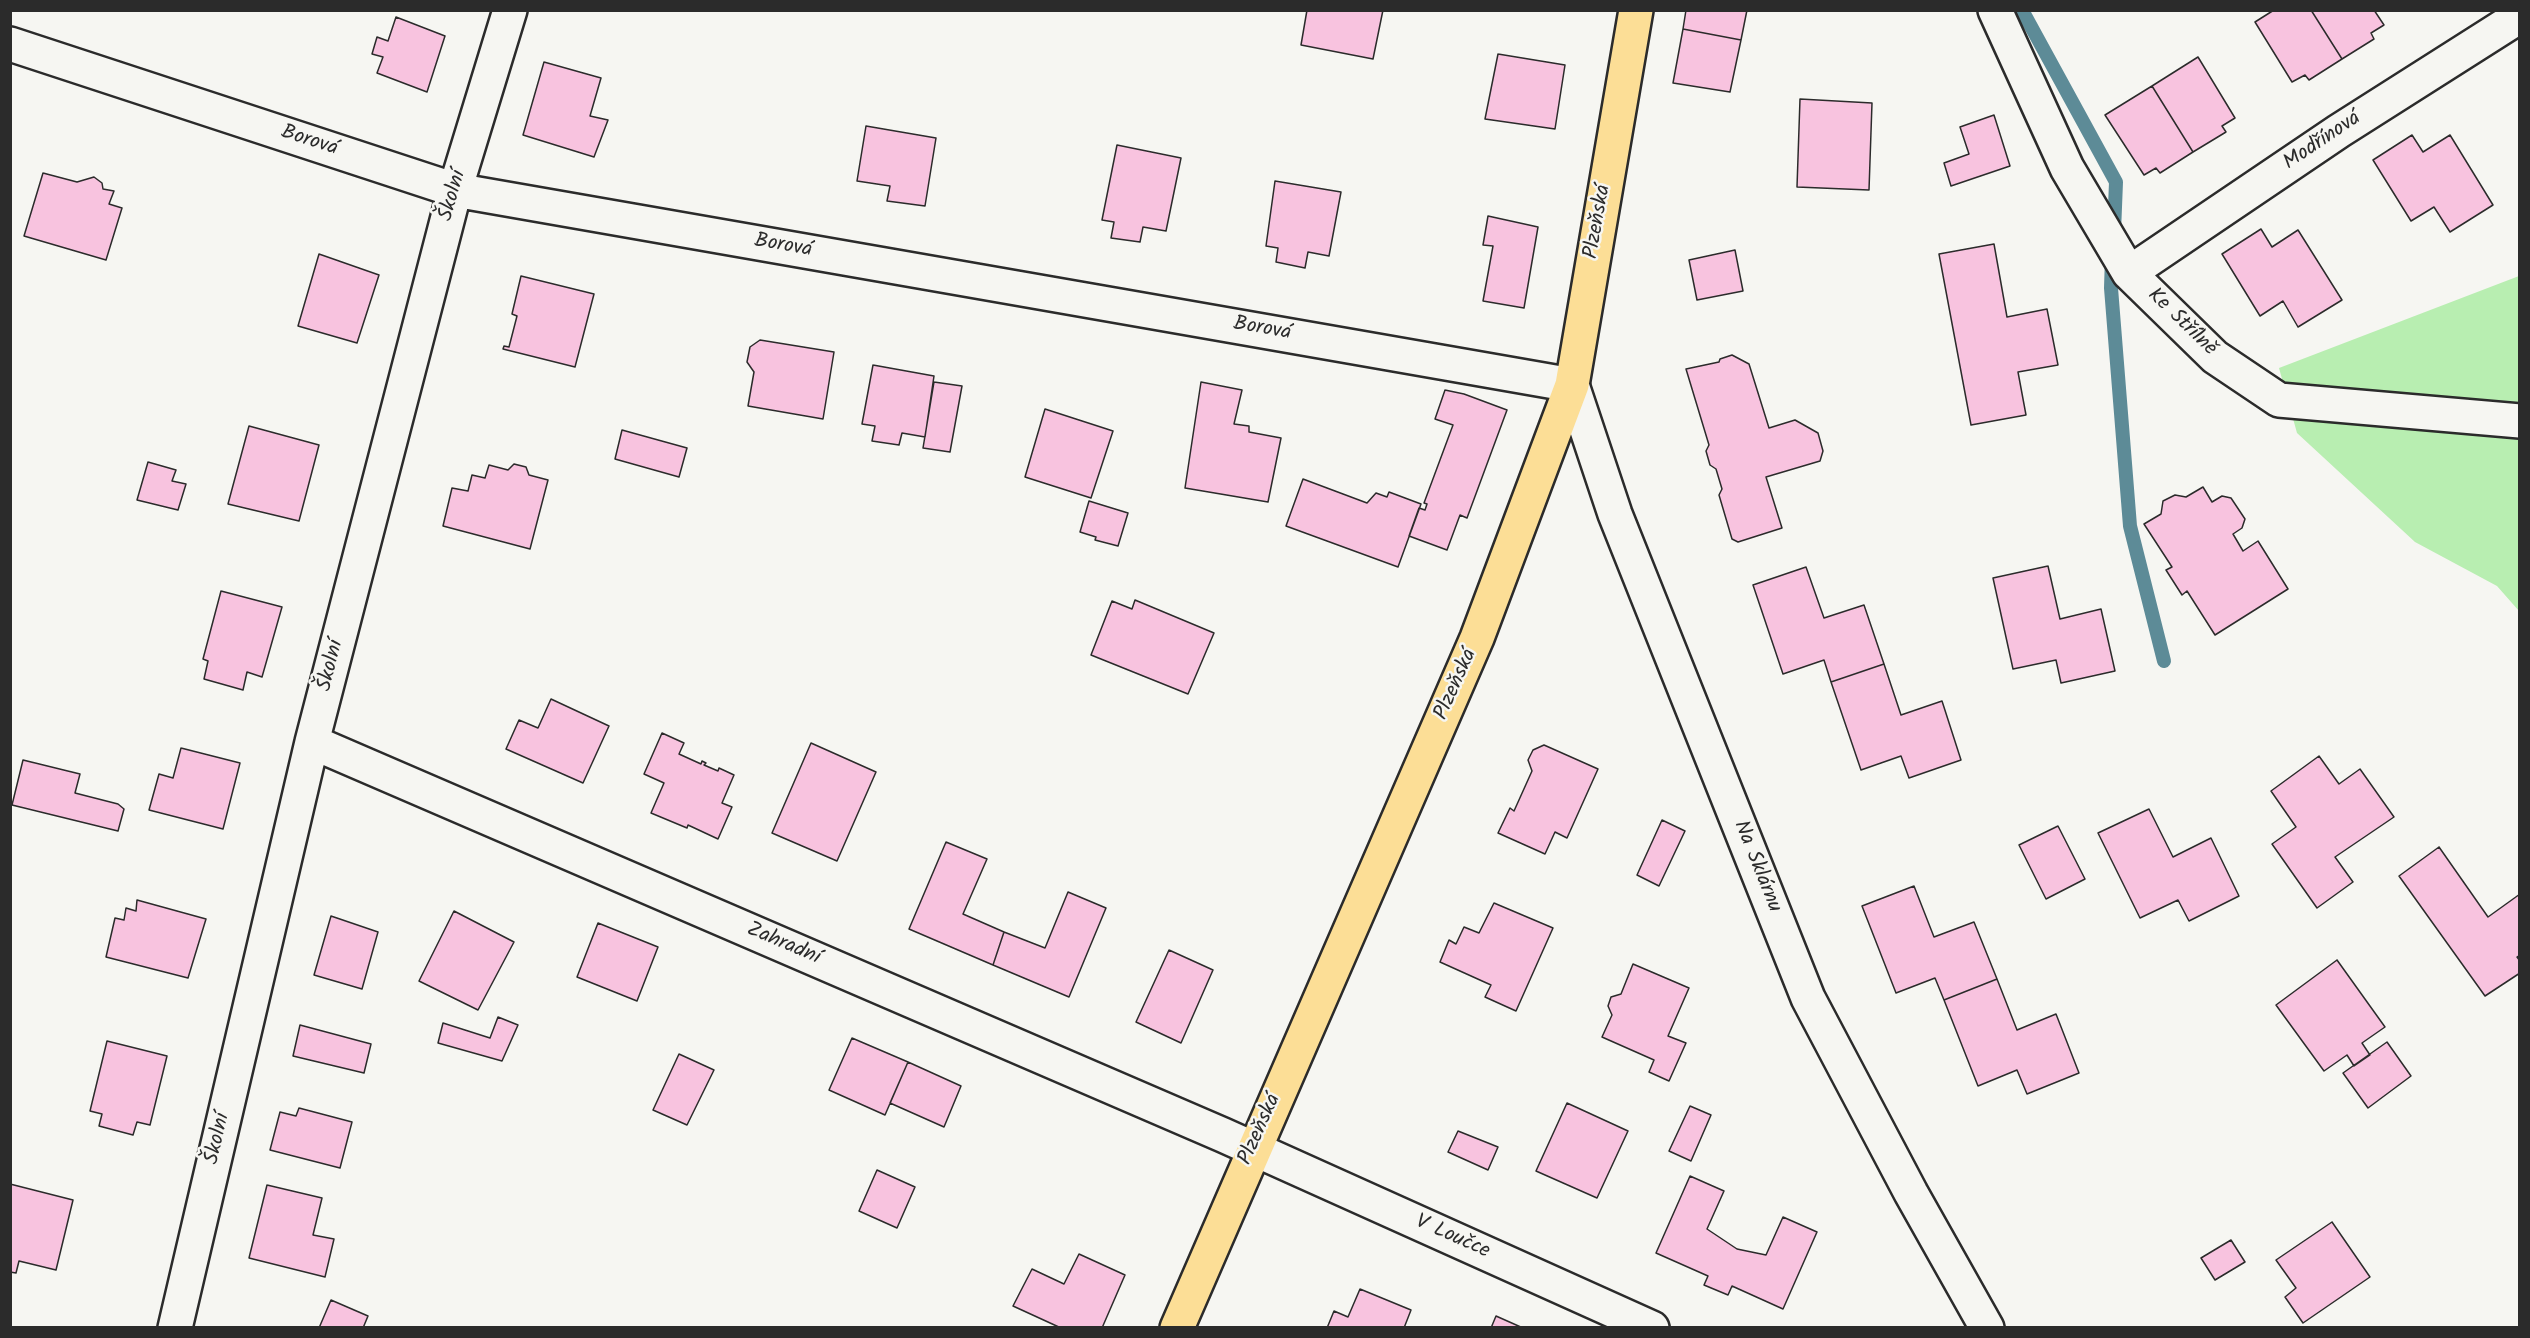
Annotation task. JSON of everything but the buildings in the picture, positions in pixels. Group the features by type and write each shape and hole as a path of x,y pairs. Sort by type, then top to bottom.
{"main road":[{"name":"Plzeňská","path":"1177,1328 1252,1149 1477,638 1572,385 1635,10"}],"street":[{"name":"Školní","path":"175,1328 312,742 455,190 510,10"},
{"name":"Ke Střílně","path":"1995,10 2067,168 2129,273 2215,357 2279,400 2520,422"},
{"name":"Modřínová","path":"2129,273 2338,131 2520,16"},
{"name":"Borová","path":"10,44 455,190 1572,385"},
{"name":"Na Sklárnu","path":"1572,385 1615,514 1808,998 1911,1193 1987,1328"},
{"name":"Zahradní","path":"312,742 1252,1149"},
{"name":"V Loučce","path":"1252,1149 1647,1327"}],"green space":[{"path":"2519,276 2519,611 2497,586 2415,542 2297,433 2279,368"}],"waterway":[{"path":"2022,10 2116,182 2114,232"},
{"path":"2112,257 2111,288 2130,526 2164,661"}]}
